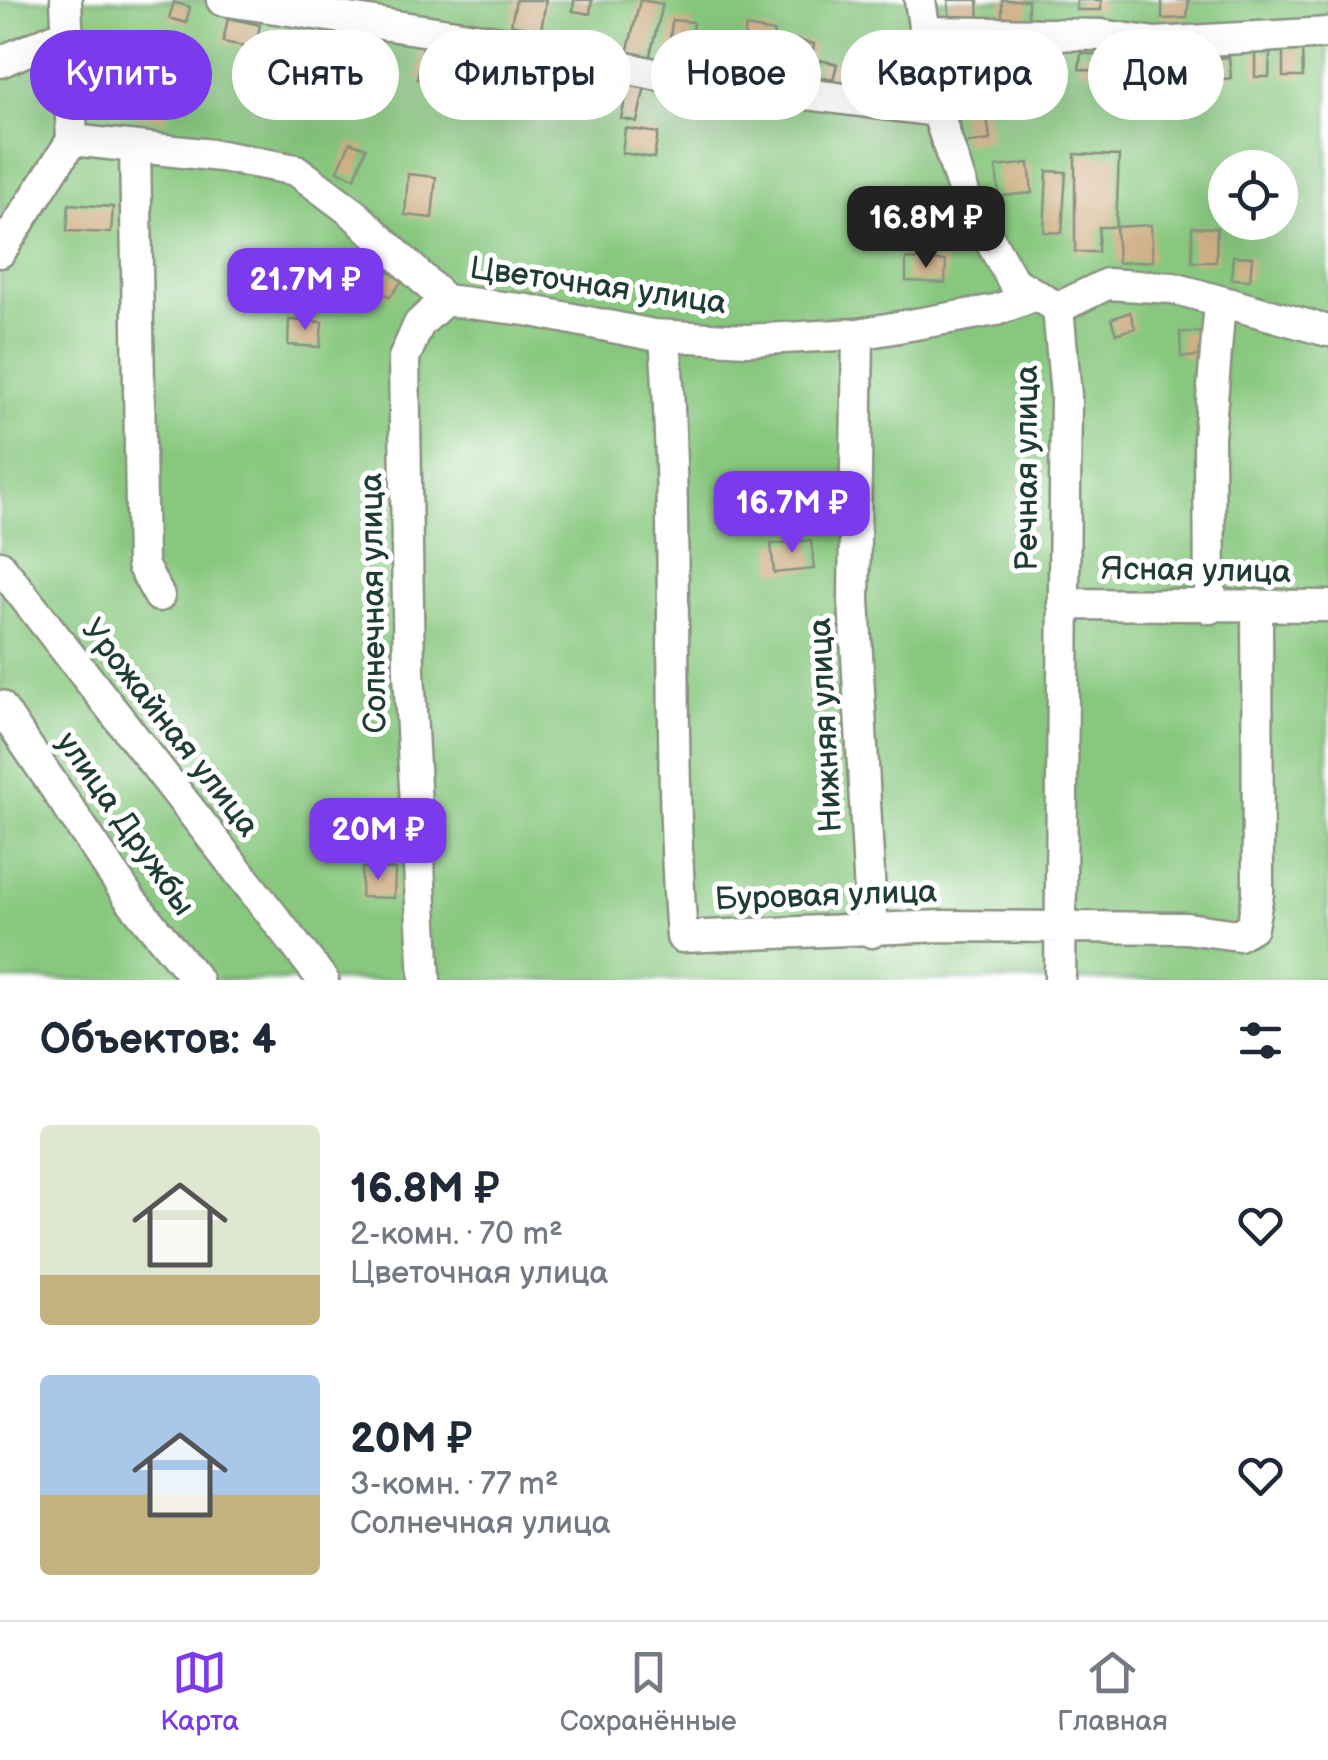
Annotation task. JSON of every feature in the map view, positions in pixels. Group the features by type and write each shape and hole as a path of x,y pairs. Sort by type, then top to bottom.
{"street":[{"path":"66,0 66,30"},
{"path":"222,0 502,42 659,76 841,99"},
{"path":"920,0 928,30"},
{"path":"1068,34 1155,43 1328,33"},
{"path":"0,62 30,49"},
{"path":"0,252 72,140 71,120"},
{"path":"941,120 965,196 1013,281 1047,301"},
{"name":"Цветочная улица","path":"72,140 221,156 296,170 352,212 445,300 665,336 747,340 858,334 1047,301 1107,284 1173,288 1328,331"},
{"path":"135,147 142,565 159,596"},
{"name":"Солнечная улица","path":"425,980 408,672 404,358 418,324 445,300"},
{"name":"Речная улица","path":"1047,301 1066,396 1060,980"},
{"path":"1210,608 1210,438 1220,301"},
{"name":"Нижняя улица","path":"858,334 854,599 872,932"},
{"name":"Буровая улица","path":"665,336 678,750 675,845 682,938 943,926 1186,928 1238,936 1252,927 1258,894 1257,608"},
{"name":"Урожайная улица","path":"0,566 322,980"},
{"name":"Ясная улица","path":"1063,604 1328,606"},
{"name":"улица Дружбы","path":"0,706 130,899 197,980"}],"green space":[{"path":"0,0 1328,0 1328,980 0,980"}],"building":[{"path":"516,0 546,0 541,30 511,24"},
{"path":"574,0 592,0 590,14 573,11"},
{"path":"640,0 663,4 656,30 651,30 649,59 631,55"},
{"path":"948,0 978,0 979,24 950,25"},
{"path":"1002,0 1028,0 1028,27 1002,27"},
{"path":"1077,0 1101,0 1101,10 1076,10"},
{"path":"1162,0 1189,0 1187,18 1162,19"},
{"path":"174,2 190,7 186,23 169,18"},
{"path":"228,18 260,25 259,30 232,30 232,44 223,42"},
{"path":"672,20 693,22 692,30 671,30"},
{"path":"1283,50 1302,50 1303,77 1283,77"},
{"path":"1081,53 1088,54 1088,70 1079,69"},
{"path":"1255,53 1270,53 1269,77 1255,77"},
{"path":"1224,57 1229,57 1231,78 1224,79"},
{"path":"821,60 837,64 833,80 821,77"},
{"path":"631,79 646,82 637,122 629,120"},
{"path":"960,120 988,120 990,140 963,144"},
{"path":"625,128 658,133 654,158 622,153"},
{"path":"350,142 366,148 355,178 338,171"},
{"path":"1075,154 1119,156 1116,227 1099,227 1098,252 1075,252"},
{"path":"1029,163 1032,193 999,196 996,167"},
{"path":"1047,171 1066,172 1062,233 1044,232"},
{"path":"408,174 436,177 432,218 405,215"},
{"path":"69,204 113,207 111,233 67,231"},
{"path":"1151,225 1153,261 1118,263 1116,227"},
{"path":"1192,227 1208,228 1208,240 1217,240 1216,262 1192,262"},
{"path":"1233,256 1252,257 1250,280 1231,279"},
{"path":"906,259 946,261 945,283 906,281"},
{"path":"379,264 402,281 390,297 367,281"},
{"path":"1130,312 1135,328 1116,334 1111,319"},
{"path":"289,320 322,322 320,347 288,345"},
{"path":"1180,332 1203,332 1204,356 1181,357"},
{"path":"811,540 814,569 774,573 771,544"},
{"path":"362,868 395,869 394,898 361,897"}]}
